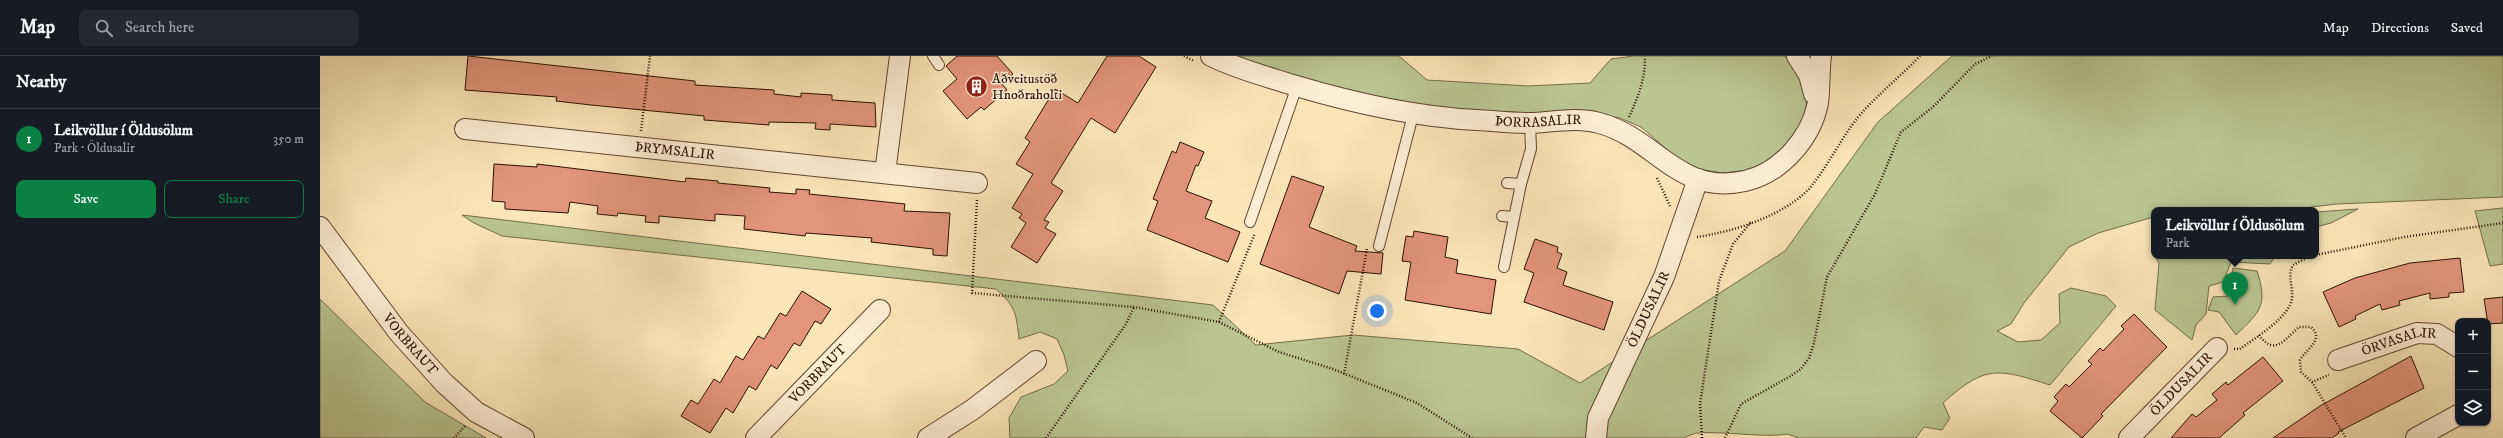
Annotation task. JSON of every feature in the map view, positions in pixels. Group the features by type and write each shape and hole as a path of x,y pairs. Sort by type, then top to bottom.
{"street":[{"path":"885,174 900,56"},
{"name":"ÞORRASALIR","path":"1211,56 1232,66 1297,86 1413,115 1530,123 1574,120 1598,122 1629,134 1683,174 1698,179 1727,183 1746,181 1765,174 1789,156 1803,140 1818,103 1822,56"},
{"path":"1797,56 1809,76 1818,103"},
{"name":"ÞRYMSALIR","path":"465,129 977,183"},
{"name":"ÖLDUSALIR","path":"1596,438 1598,418 1664,277 1698,179"},
{"name":"VORBRAUT","path":"320,227 399,333 444,383 476,412 524,438"},
{"name":"VORBRAUT","path":"756,438 880,310"},
{"name":"ÖRVASALIR","path":"2338,360 2418,333 2436,334 2455,345"},
{"name":"ÖLDUSALIR","path":"2129,438 2217,348"},
{"path":"928,438 972,410 1036,361"},
{"path":"2416,438 2455,417"}],"lane":[{"path":"933,56 939,66"},
{"path":"1250,222 1297,86"},
{"path":"1379,246 1413,115"},
{"path":"1504,267 1521,184 1531,150 1530,123"},
{"path":"1507,183 1521,184"},
{"path":"1502,216 1514,217"}],"path":[{"path":"639,147 650,56"},
{"path":"1695,237 1721,234 1751,221 1774,215 1787,208 1812,186 1859,116 1920,56"},
{"path":"1725,438 1742,404 1789,378 1801,369 1809,358 1814,343 1827,277 1875,194 1901,132 1933,108 1975,64 1992,56"},
{"path":"1628,120 1640,92 1645,74 1645,58"},
{"path":"977,183 972,293 1134,307 1219,322 1279,352 1344,374 1416,403 1472,438"},
{"path":"1702,438 1699,422 1700,404 1719,281 1734,244 1751,221"},
{"path":"2319,254 2404,237 2503,223"},
{"path":"1344,374 1365,251 1383,229"},
{"path":"2217,348 2240,349 2288,310 2292,298 2289,272 2293,264 2304,259"},
{"path":"1046,438 1126,324 1134,307"},
{"path":"2259,335 2268,344 2277,346 2299,327 2311,327 2316,334 2316,340 2303,354 2299,366 2303,376 2312,382 2346,438"},
{"path":"2312,382 2331,374 2338,360"}],"green space":[{"path":"1229,56 1399,56 1427,80 1528,86 1590,83 1611,59 1633,56 1784,56 1793,61 1808,95 1804,118 1791,141 1770,160 1748,170 1722,173 1698,169 1679,160 1641,127 1620,118 1600,114 1496,113 1448,110 1352,94"},
{"path":"1952,56 2503,56 2503,197 2337,204 2312,207 2151,207 2151,218 2098,233 2069,247 2024,303 2011,324 1997,331 2018,342 2041,340 2060,323 2059,294 2071,288 2106,296 2116,306 2050,385 2017,375 2004,373 1992,373 1981,376 1957,391 1943,403 1950,418 1942,430 1924,427 1916,438 1799,438 1787,434 1768,435 1708,433 1695,434 1684,438 1010,438 1009,418 1021,397 1054,384 1068,371 1064,355 1057,339 1040,332 1019,339 1014,311 1008,301 996,289 502,236 474,223 462,215 1213,305 1256,345 1353,335 1518,349 1580,383 1785,251 1878,122"},
{"path":"2503,208 2503,264 2490,266 2475,211"},
{"path":"2358,209 2331,223 2319,226 2319,212"},
{"path":"2157,259 2273,259 2270,264 2231,262 2223,282 2209,286 2206,314 2196,325 2192,340 2155,310 2159,263"},
{"path":"2233,268 2257,271 2262,292 2262,300 2257,313 2236,335 2219,312 2208,310 2213,297 2228,296"},
{"path":"320,299 425,402 486,438 320,438"}],"building":[{"path":"468,56 695,81 695,85 774,90 774,94 801,97 801,93 832,95 832,100 875,103 876,127 830,124 830,130 815,129 816,123 769,122 769,125 704,120 704,116 556,101 557,97 465,90"},
{"name":"Aðveitustöð Hnoðraholti","path":"957,56 997,56 1013,74 1002,84 1007,90 984,110 981,107 967,119 943,91 957,79 946,66"},
{"path":"1107,56 1139,56 1156,67 1115,133 1091,118 1051,183 1063,191 1044,220 1049,222 1045,228 1056,234 1037,263 1011,247 1026,223 1019,218 1022,214 1012,208 1033,174 1016,164 1030,142 1025,138 1055,89 1078,103"},
{"path":"1180,142 1204,152 1198,166 1196,165 1186,191 1212,201 1205,218 1240,232 1228,262 1147,230 1158,201 1153,199 1172,151 1176,153"},
{"path":"494,164 537,167 537,164 685,182 686,178 718,181 718,183 770,188 769,192 796,194 796,189 810,190 809,194 905,204 904,211 950,213 947,256 933,255 933,249 871,242 872,238 806,233 805,236 744,229 745,216 715,214 715,221 659,216 659,223 645,222 646,216 618,213 617,216 597,214 598,206 570,202 568,213 505,209 505,202 492,201"},
{"path":"1292,176 1324,187 1309,227 1357,246 1355,251 1383,253 1381,274 1347,271 1339,294 1260,264"},
{"path":"1414,231 1448,237 1445,257 1458,260 1456,273 1496,280 1491,314 1405,300 1411,262 1402,261 1406,236 1413,237"},
{"path":"1535,239 1558,247 1557,252 1562,254 1557,268 1567,272 1563,285 1613,302 1604,330 1524,302 1534,273 1524,269"},
{"path":"2460,258 2464,292 2449,293 2449,297 2430,299 2430,293 2399,301 2400,305 2382,310 2380,304 2355,316 2356,319 2339,327 2323,292 2355,278 2410,263"},
{"path":"802,291 831,309 821,324 815,321 800,346 794,343 777,369 771,365 756,390 749,386 733,413 726,408 710,433 681,416 691,400 698,404 714,379 720,383 736,356 743,360 758,336 764,339 780,313 786,316"},
{"path":"2503,297 2503,323 2491,324 2491,318 2487,318 2484,299"},
{"path":"2134,314 2167,347 2101,414 2103,416 2082,438 2050,411 2058,401 2054,397 2066,384 2069,387 2092,364 2088,361 2100,348 2103,351 2124,329 2121,326"},
{"path":"2411,356 2424,388 2338,432 2339,433 2332,438 2273,438 2320,406"},
{"path":"2263,357 2283,381 2243,413 2245,415 2219,438 2171,438 2192,414 2196,417 2217,400 2212,394 2226,382 2228,385"}],"place":[{"name":"Aðveitustöð Hnoðraholti","path":"977,87"},
{"name":"Leikvöllur í Öldusölum","path":"2235,305"}]}
